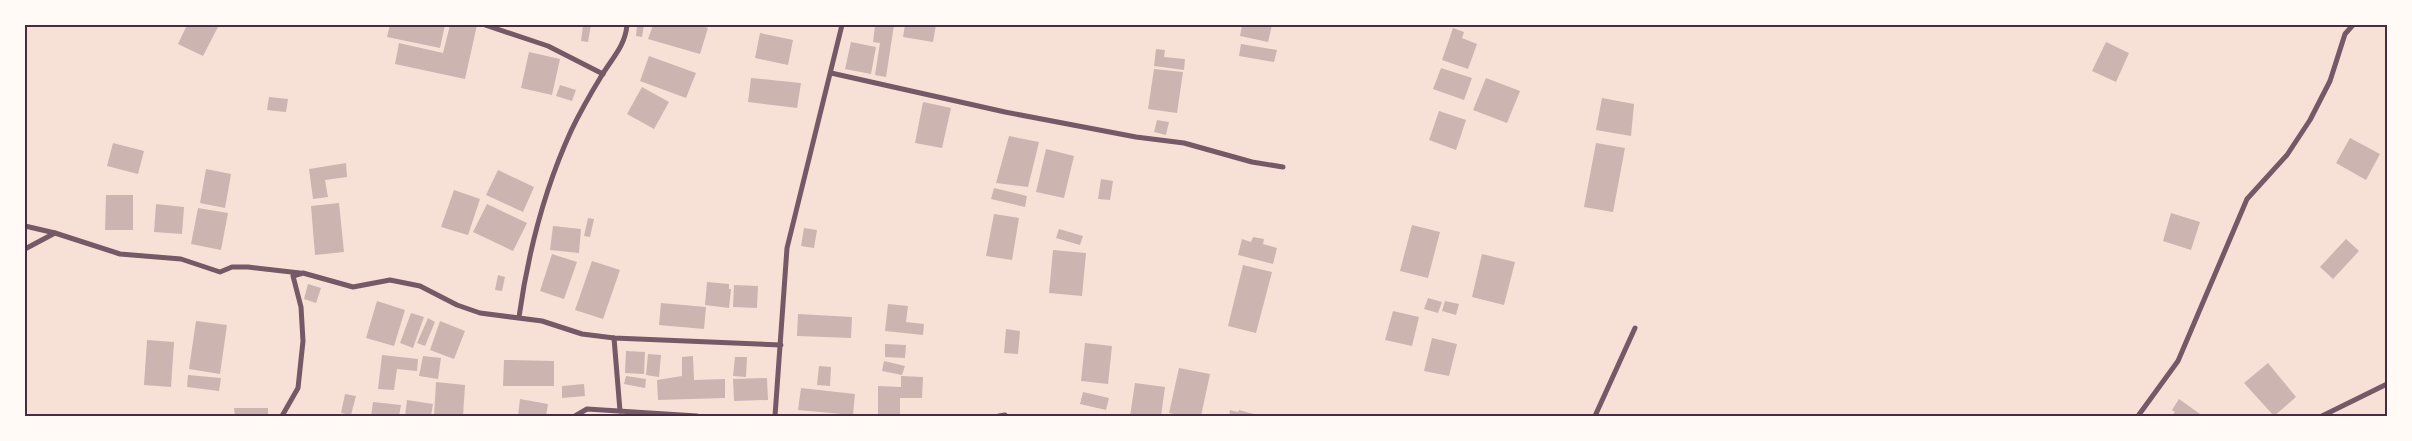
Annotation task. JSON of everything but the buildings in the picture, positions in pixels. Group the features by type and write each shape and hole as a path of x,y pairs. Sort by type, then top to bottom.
{"street":[{"path":"485,25 548,46 603,74"},
{"path":"519,317 526,264 550,185 572,131 603,74 626,39 627,25"},
{"path":"775,416 788,248 842,25"},
{"path":"2138,416 2178,360 2247,199 2286,155 2310,120 2330,81 2345,34 2353,25"},
{"path":"830,72 1005,112 1136,137 1184,143 1252,162 1282,167"},
{"path":"25,226 55,233 120,254 181,259 220,272 232,267 248,267 302,273 353,287 390,280 420,286 457,305 480,313 542,321 582,334 614,338 781,345"},
{"path":"25,249 55,233"},
{"path":"282,416 298,388 303,341 301,307 293,276 302,273"},
{"path":"1595,416 1635,328"},
{"path":"614,338 620,411"},
{"path":"2322,416 2387,384"},
{"path":"574,416 587,409 697,416"}]}
